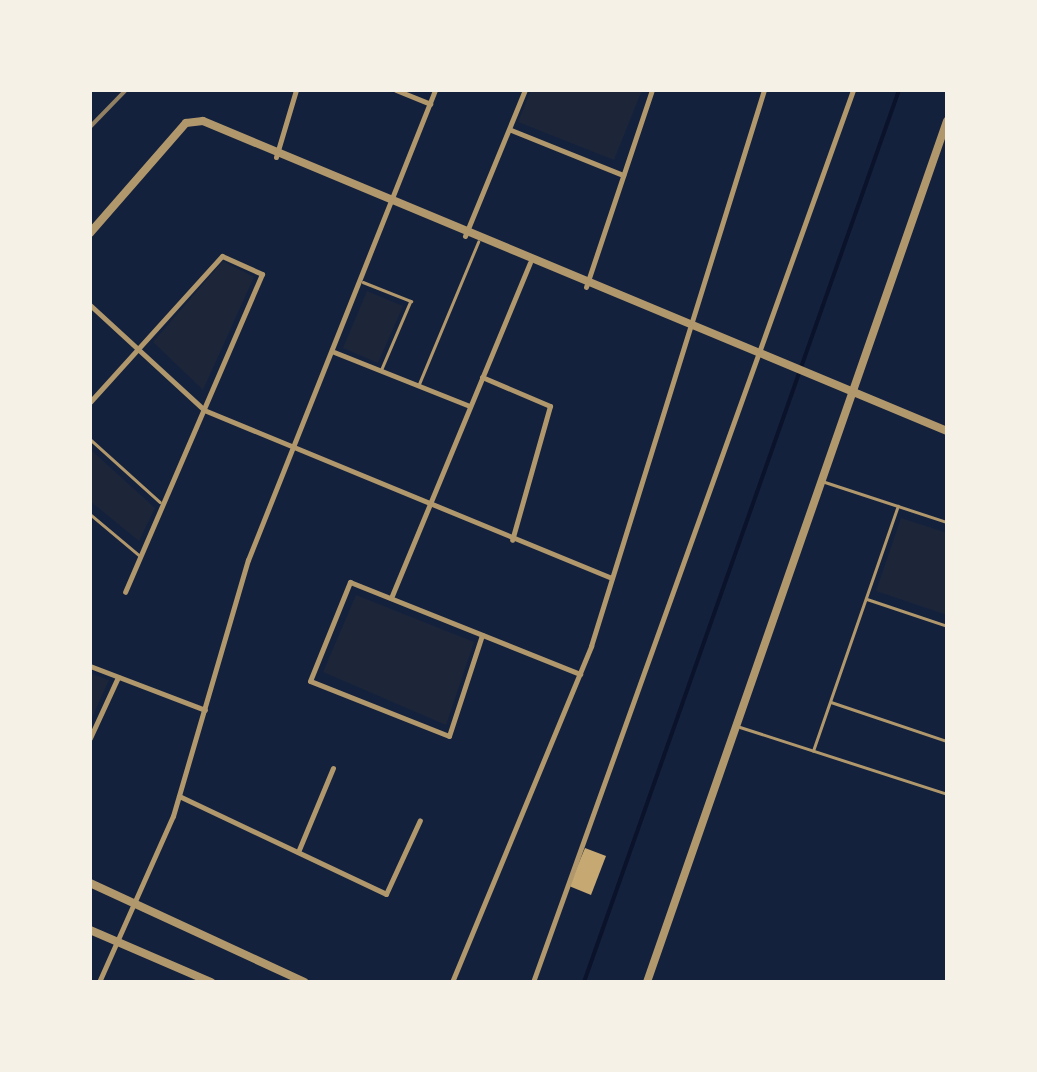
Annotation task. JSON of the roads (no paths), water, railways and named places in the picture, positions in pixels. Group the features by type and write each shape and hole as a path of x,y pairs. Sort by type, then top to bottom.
{"street":[{"path":"276,157 296,90"},
{"path":"396,90 430,104"},
{"path":"98,982 180,796 248,560 394,207 435,90"},
{"path":"465,236 525,90"},
{"path":"586,287 652,90"},
{"path":"452,982 580,674 764,90"},
{"path":"533,982 760,360 853,90"},
{"path":"90,233 192,120 256,140 276,157 853,398 945,430 947,416"},
{"path":"647,982 944,141 947,121"},
{"path":"511,130 623,175"},
{"path":"90,402 222,256 262,274 126,592"},
{"path":"390,598 530,264"},
{"path":"90,305 204,410 612,578"},
{"path":"334,352 470,406"},
{"path":"482,377 550,406 512,540"},
{"path":"482,635 449,736 310,681 350,582 580,674"},
{"path":"90,666 205,710"},
{"path":"90,738 118,676"},
{"path":"298,852 333,768"},
{"path":"180,796 386,894 420,820"},
{"path":"90,884 304,982"},
{"path":"90,930 211,982"}],"lane":[{"path":"418,385 478,242"},
{"path":"363,282 411,302 382,370"},
{"path":"90,439 163,505"},
{"path":"824,482 947,522"},
{"path":"813,751 898,506"},
{"path":"90,514 140,556"},
{"path":"866,599 947,626"},
{"path":"830,702 947,741"},
{"path":"738,726 947,794"}],"waterway":[{"path":"584,982 899,90"}],"railway":[{"path":"90,127 126,90"}]}
